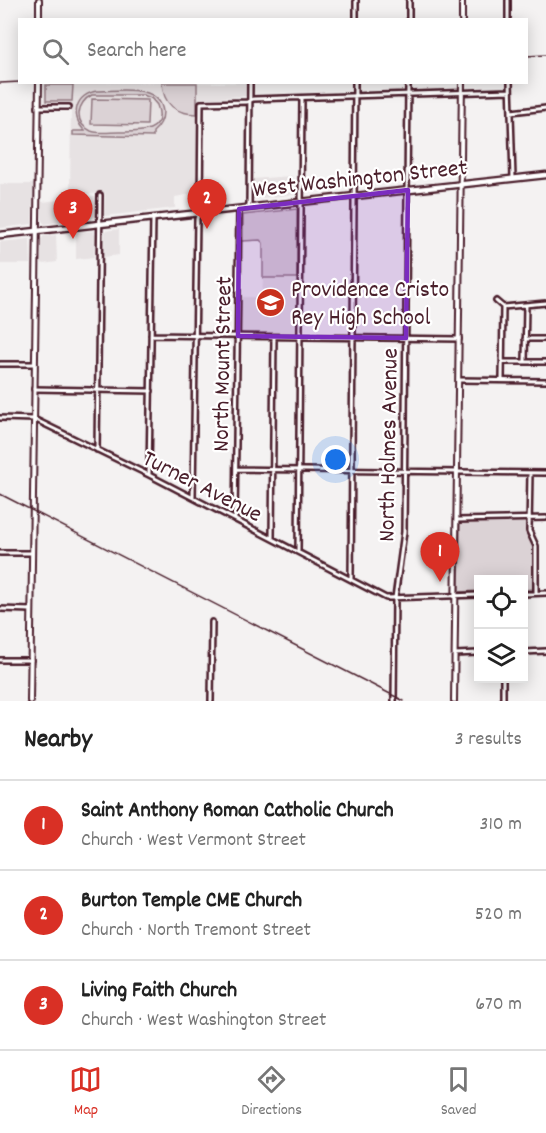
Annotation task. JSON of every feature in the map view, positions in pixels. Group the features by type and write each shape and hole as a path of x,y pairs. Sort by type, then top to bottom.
{"main road":[{"path":"39,0 39,18"},
{"path":"462,0 462,18"},
{"path":"30,701 39,84"},
{"path":"454,701 462,84"},
{"name":"West Washington Street","path":"0,235 546,175"}],"street":[{"path":"356,0 356,18"},
{"path":"409,0 409,18"},
{"path":"508,0 508,18"},
{"path":"249,208 250,84"},
{"path":"351,579 355,84"},
{"name":"North Holmes Avenue","path":"394,701 395,598 404,536 408,84"},
{"path":"510,84 513,178"},
{"path":"193,498 201,103 510,91"},
{"path":"298,552 302,98"},
{"path":"38,108 69,106"},
{"path":"511,112 546,108"},
{"path":"97,450 100,195"},
{"name":"North Mount Street","path":"235,519 239,209"},
{"path":"149,475 153,218"},
{"path":"496,301 503,307 546,303"},
{"path":"525,362 526,305"},
{"path":"502,380 503,307"},
{"path":"152,335 459,339"},
{"path":"272,538 274,337"},
{"path":"525,339 546,339"},
{"path":"502,362 546,362"},
{"path":"0,364 34,364"},
{"path":"459,380 546,381"},
{"path":"34,390 151,391"},
{"name":"Turner Avenue","path":"0,418 34,419 149,475 386,598 395,598"},
{"path":"236,469 546,473"},
{"path":"530,473 529,531 536,546 536,593"},
{"path":"457,519 546,518"},
{"path":"0,553 32,553"},
{"path":"528,594 546,593"},
{"path":"395,598 474,595"},
{"path":"0,609 31,610"},
{"path":"211,701 212,622"},
{"path":"528,652 546,651"},
{"path":"455,654 474,653"},
{"path":"0,660 31,660"},
{"path":"503,683 503,701"}],"highlighted area":[{"path":"408,190 406,338 238,336 239,209"}],"shaded area":[{"path":"44,84 248,84 248,96 198,99 197,193 175,197 175,208 104,216 105,193 70,195 71,106 44,105"},
{"path":"162,84 197,84 197,114 177,110 168,102"},
{"path":"46,85 73,85 72,101 46,101"},
{"path":"127,90 154,96 163,112 160,123 153,132 153,137 73,135 73,131 85,131 77,119 76,112 80,101 90,93","holes":["92,95 143,95 151,98 157,105 159,114 155,126 149,129 134,132 97,132 91,131 81,123 80,107"]},
{"path":"92,99 148,100 147,125 91,124"},
{"path":"291,176 293,184 299,183 299,194 253,199 252,179"},
{"path":"0,184 34,184 32,224 0,228"},
{"path":"95,196 98,217 45,224 42,221 42,202"},
{"path":"297,209 297,278 263,278 263,243 260,240 243,241 243,215"},
{"path":"119,229 119,255 104,257 105,231"},
{"path":"93,231 95,235 94,257 76,259 76,232"},
{"path":"56,235 57,262 43,264 41,262 41,239 44,236"},
{"path":"30,239 31,264 0,264 0,242"},
{"name":"Providence Cristo Rey High School","path":"263,278 297,278 296,334 242,333 242,297 262,297"},
{"path":"527,521 527,531 533,545 533,589 528,590 528,575 474,575 474,591 459,592 460,522"}],"railway":[{"path":"528,56 546,55"},
{"path":"0,83 18,82"},
{"path":"0,494 404,701"}],"place":[{"name":"Burton Temple CME Church","path":"207,229"},
{"name":"Living Faith Church","path":"73,239"},
{"name":"Providence Cristo Rey High School","path":"270,302"},
{"name":"Saint Anthony Roman Catholic Church","path":"440,582"}]}
